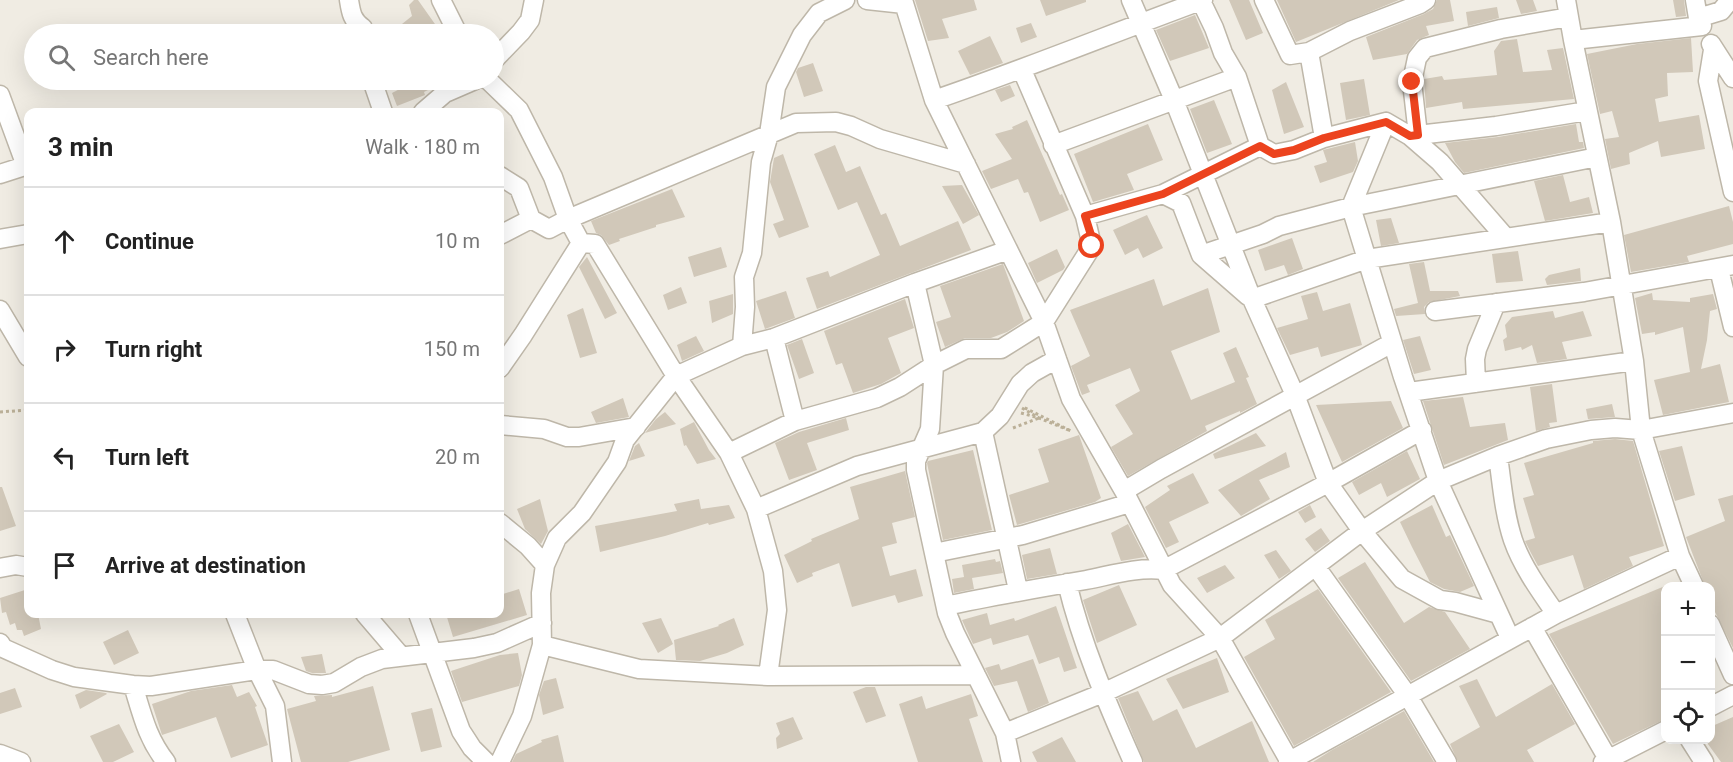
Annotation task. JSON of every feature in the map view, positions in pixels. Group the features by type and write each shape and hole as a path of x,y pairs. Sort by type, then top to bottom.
{"street":[{"path":"349,0 351,16 358,24"},
{"path":"441,0 453,24"},
{"path":"504,50 530,20 534,0"},
{"path":"742,346 745,307 744,277 752,253 760,162 769,134 776,87 802,34 819,14 845,0"},
{"path":"867,0 903,2 934,100 1044,322 1071,399 1127,497 1172,585 1220,638 1289,762 1510,638 1680,556"},
{"path":"1131,0 1174,100 1252,299 1295,395 1328,483 1362,531 1402,579 1440,600 1499,614"},
{"path":"934,100 1022,70 1139,22 1202,0 1223,53 1237,77 1260,146 1274,154 1386,122 1414,136 1461,184 1506,238"},
{"path":"1264,0 1290,55 1309,52 1350,31 1426,0"},
{"path":"1695,0 1700,22 1713,50 1733,78"},
{"path":"1573,40 1700,22 1721,11 1730,0"},
{"path":"1414,136 1412,82 1416,58 1425,48 1501,29 1567,8 1611,222 1634,361 1641,430 1680,556 1692,582"},
{"path":"1713,50 1708,81 1733,192"},
{"path":"1309,52 1324,138"},
{"path":"729,453 795,421 877,398 966,349 1001,349 1044,322 1092,246 1085,216 1022,70"},
{"path":"1053,145 1237,77"},
{"path":"375,90 382,108"},
{"path":"427,108 444,93 451,90"},
{"path":"498,90 519,110 553,177 568,219 581,243"},
{"path":"0,95 24,158"},
{"path":"1414,136 1496,126 1587,111"},
{"path":"504,179 519,188 531,219 549,230 568,219 796,123 836,122 851,126 880,140 966,164"},
{"path":"1386,122 1351,207 1392,343 1438,481 1510,638"},
{"path":"1085,216 1163,194 1260,146"},
{"path":"0,165 19,147"},
{"path":"1201,255 1263,234 1278,226 1351,207 1597,157"},
{"path":"0,174 24,166"},
{"path":"1163,194 1181,203 1201,255 1252,299"},
{"path":"504,233 531,219"},
{"path":"1252,299 1367,259 1611,222"},
{"path":"0,239 24,234"},
{"path":"504,362 581,243"},
{"path":"581,243 595,244 676,376 729,453 756,509 773,571 777,610 768,676"},
{"path":"500,762 522,716 542,645 541,593 545,565 557,538 582,513 617,462 625,440 676,376 742,346 774,338 915,283 1008,250"},
{"path":"1435,311 1620,286 1631,282 1726,267 1733,327"},
{"path":"915,283 934,365 930,429 916,461 916,470 946,606 955,633 1005,733 1011,762"},
{"path":"1476,383 1477,349 1496,303"},
{"path":"0,310 24,350"},
{"path":"774,338 795,421"},
{"path":"934,553 1049,528 1127,497 1161,469 1392,343"},
{"path":"756,509 857,466 982,432 1000,416 1020,384 1032,373 1057,359"},
{"path":"1408,392 1634,361"},
{"path":"1005,733 1102,693 1220,638 1362,531 1438,481 1546,439 1592,430 1616,428 1641,430 1733,413"},
{"path":"504,425 544,429 567,437 636,427"},
{"path":"946,606 1018,590 1147,568 1163,570 1328,483 1422,430"},
{"path":"982,432 1018,590"},
{"path":"1498,456 1513,541 1537,588 1556,614"},
{"path":"504,526 528,546 545,565"},
{"path":"0,568 16,565 24,566"},
{"path":"1316,567 1408,696 1447,762"},
{"path":"1067,583 1080,630 1102,693 1133,762"},
{"path":"237,618 257,670 275,705 282,762"},
{"path":"368,618 401,656"},
{"path":"419,618 461,731 472,748 486,762"},
{"path":"0,643 3,648 52,670 74,677 133,685 152,686 257,670 273,670 309,684 322,685 334,683 361,667 382,659 497,643 542,623"},
{"path":"1532,627 1605,761 1661,732"},
{"path":"1715,635 1733,675"},
{"path":"542,645 639,669 768,676 976,675"},
{"path":"133,685 146,730 154,747 166,762"},
{"path":"1715,704 1733,695"},
{"path":"1693,744 1704,762"},
{"path":"0,754 21,762"}],"path":[{"path":"1010,401 1061,426 1071,431 1039,418 1010,401"},
{"path":"0,412 24,410"}],"building":[{"path":"414,0 418,0 435,24 402,24 412,16 409,5"},
{"path":"915,0 974,0 977,10 942,19 949,38 928,41"},
{"path":"1040,0 1086,0 1086,2 1046,16"},
{"path":"1229,0 1249,0 1263,33 1246,40"},
{"path":"1277,0 1399,0 1296,42"},
{"path":"1437,0 1450,0 1454,21 1426,26 1429,35 1417,40 1407,54 1373,60 1366,37 1424,14 1433,9"},
{"path":"1516,0 1533,0 1537,11 1521,14"},
{"path":"1673,0 1684,0 1686,16 1676,17"},
{"path":"1497,7 1499,18 1468,26 1466,12"},
{"path":"1195,15 1209,48 1170,61 1156,30"},
{"path":"1031,23 1037,37 1021,43 1016,28"},
{"path":"990,36 1003,63 970,75 958,51"},
{"path":"1691,38 1693,72 1667,73 1668,96 1655,99 1659,122 1699,115 1705,149 1661,157 1658,141 1629,153 1630,164 1611,169 1605,139 1619,137 1612,111 1600,114 1587,54 1637,44"},
{"path":"1517,39 1523,72 1552,70 1547,50 1563,48 1574,99 1463,109 1462,102 1426,108 1424,79 1442,76 1444,80 1497,75 1494,51 1501,41"},
{"path":"813,63 823,91 804,97 796,72 798,68"},
{"path":"1364,79 1370,115 1346,120 1340,83"},
{"path":"1286,82 1304,127 1284,134 1272,90"},
{"path":"1010,85 1015,96 1001,102 995,90"},
{"path":"398,90 428,90 424,92 425,95 397,106 392,93"},
{"path":"1214,100 1232,144 1207,153 1190,109"},
{"path":"1027,120 1060,195 1062,194 1069,210 1040,222 1028,192 1024,193 1018,179 991,189 982,171 1012,159 995,134 1013,129 1012,127"},
{"path":"1148,124 1163,160 1127,174 1134,190 1093,202 1074,154"},
{"path":"1576,124 1579,142 1583,142 1584,148 1464,173 1445,143 1498,137"},
{"path":"1355,142 1358,161 1353,172 1320,183 1314,166 1327,162 1323,150"},
{"path":"835,145 846,172 860,166 881,215 886,213 900,246 958,221 971,250 817,309 806,278 828,271 830,277 880,255 857,202 838,210 814,154"},
{"path":"783,154 809,227 779,238 773,224 784,220 770,182 774,158"},
{"path":"1563,175 1570,202 1589,197 1593,213 1545,221 1534,181"},
{"path":"962,185 979,215 963,224 942,186"},
{"path":"672,189 685,217 656,225 656,227 619,239 620,241 609,245 601,235 596,233 591,221"},
{"path":"1729,206 1733,222 1733,244 1687,256 1689,262 1631,272 1624,235"},
{"path":"1147,215 1163,248 1143,258 1138,248 1125,255 1113,230"},
{"path":"1391,218 1399,243 1381,246 1376,220"},
{"path":"1292,238 1303,269 1288,275 1284,265 1265,271 1258,250"},
{"path":"721,247 727,267 694,277 688,257"},
{"path":"1057,249 1065,267 1037,283 1028,263"},
{"path":"1518,251 1523,281 1496,283 1492,254"},
{"path":"587,257 617,313 605,319 579,267"},
{"path":"1424,262 1430,291 1458,291 1460,296 1429,302 1424,307 1425,314 1396,316 1394,309 1418,303 1409,264"},
{"path":"1003,264 1024,321 1007,332 991,338 965,338 945,347 936,322 951,317 940,286"},
{"path":"1580,268 1581,281 1547,285 1545,279 1549,275"},
{"path":"1154,279 1163,306 1208,288 1220,332 1171,351 1191,400 1235,382 1223,353 1236,347 1249,377 1246,378 1257,404 1205,426 1207,431 1128,476 1111,447 1133,434 1115,405 1140,391 1130,368 1087,385 1090,392 1082,395 1071,366 1090,356 1070,310"},
{"path":"681,287 687,303 668,310 663,295"},
{"path":"786,291 795,318 765,329 756,301"},
{"path":"1317,292 1323,311 1350,303 1362,345 1321,357 1318,347 1290,355 1277,328 1308,319 1301,296"},
{"path":"1652,293 1653,300 1690,302 1690,298 1713,294 1717,309 1710,311 1701,369 1720,364 1729,402 1663,415 1654,380 1690,372 1683,327 1655,335 1655,332 1642,334 1635,298"},
{"path":"733,294 733,314 712,323 709,301"},
{"path":"905,299 914,328 888,338 901,373 881,384 853,393 842,363 836,365 824,331"},
{"path":"583,308 597,353 580,358 567,315"},
{"path":"1553,311 1555,318 1583,311 1592,336 1562,342 1567,359 1537,363 1532,345 1522,350 1521,347 1505,351 1503,340 1507,337 1505,325 1512,317"},
{"path":"696,336 704,351 682,361 677,345"},
{"path":"1420,336 1431,370 1414,374 1403,340"},
{"path":"802,339 814,373 799,379 787,345"},
{"path":"1552,384 1557,422 1549,423 1550,427 1536,431 1530,387"},
{"path":"1463,397 1470,427 1505,423 1508,440 1444,465 1423,401"},
{"path":"623,398 629,417 596,423 591,412"},
{"path":"1391,401 1403,428 1342,462 1316,405"},
{"path":"1612,404 1615,417 1588,419 1586,409"},
{"path":"665,412 676,424 645,433 656,419"},
{"path":"846,418 849,430 807,443 817,470 789,480 775,443 799,432"},
{"path":"694,422 716,459 697,464 686,445 684,446 680,429"},
{"path":"1256,433 1266,446 1215,459 1213,454"},
{"path":"1079,435 1101,498 1095,502 1017,525 1009,495 1049,482 1038,449"},
{"path":"1615,439 1633,441 1664,546 1629,557 1633,566 1584,589 1573,555 1538,566 1525,541 1535,538 1523,498 1534,495 1524,463 1593,443 1593,441"},
{"path":"639,443 645,456 629,461 635,446"},
{"path":"1682,446 1695,495 1675,501 1659,451"},
{"path":"973,450 992,530 943,540 927,463"},
{"path":"1407,451 1420,479 1387,497 1381,483 1359,495 1352,482"},
{"path":"1286,452 1290,467 1259,480 1270,499 1241,516 1218,490"},
{"path":"905,471 915,517 892,523 897,543 882,547 890,576 916,569 923,596 898,603 895,595 852,607 839,563 812,573 813,576 797,583 784,555 812,541 811,539 859,519 850,487"},
{"path":"1193,473 1209,503 1169,522 1179,542 1166,548 1145,507 1170,490 1167,486"},
{"path":"0,487 2,487 16,526 0,531"},
{"path":"1733,495 1733,648 1715,612 1715,582 1703,582 1686,537 1725,521 1718,499"},
{"path":"540,499 548,531 541,544 525,529 517,509"},
{"path":"699,499 701,509 729,505 735,518 600,552 595,526 677,511 674,504"},
{"path":"1310,505 1316,517 1305,523 1298,512"},
{"path":"1432,505 1446,537 1450,535 1474,586 1460,592 1444,589 1430,582 1400,522"},
{"path":"1128,524 1145,557 1121,561 1111,533"},
{"path":"1321,528 1330,541 1315,552 1305,539"},
{"path":"1050,548 1057,574 1027,579 1022,555"},
{"path":"1276,550 1291,571 1279,579 1264,555"},
{"path":"995,559 996,562 1000,561 1003,573 972,578 974,589 954,593 952,579 964,577 962,565"},
{"path":"1365,562 1404,623 1429,607 1445,612 1470,649 1411,681 1338,578"},
{"path":"1225,565 1235,578 1207,593 1197,578"},
{"path":"1119,585 1137,625 1097,643 1083,600"},
{"path":"1661,588 1661,721 1613,744 1549,634"},
{"path":"519,589 527,615 453,637 447,618 504,618 504,594"},
{"path":"1318,589 1391,692 1294,746 1244,657 1275,639 1265,620"},
{"path":"24,590 24,618 39,618 41,629 24,636 22,630 17,630 15,623 10,625 6,612 2,613 0,598"},
{"path":"1056,606 1077,668 1064,672 1059,657 1039,664 1028,635 993,645 991,638 973,644 962,620 987,613 990,625 1014,618 1015,621"},
{"path":"661,618 673,644 658,653 642,623"},
{"path":"734,618 744,645 700,661 676,660 674,640 719,626"},
{"path":"128,630 139,653 114,665 103,642"},
{"path":"518,653 522,675 519,686 462,702 451,671 500,655"},
{"path":"322,654 326,673 306,671 301,657"},
{"path":"1217,658 1229,692 1183,709 1166,679"},
{"path":"1033,659 1049,703 1028,712 1017,681 994,686 985,668 999,664 1001,670"},
{"path":"556,678 564,708 543,715 539,695 544,681"},
{"path":"1477,679 1496,717 1552,684 1575,724 1527,750 1534,762 1458,762 1450,744 1480,727 1459,686"},
{"path":"232,685 237,697 249,692 257,706 255,707 268,745 231,758 216,717 162,735 152,704 191,691"},
{"path":"373,686 390,750 348,762 301,762 287,709 316,701 314,696 332,695 332,697"},
{"path":"866,687 875,687 886,716 866,723 853,692"},
{"path":"15,688 22,707 0,714 0,693"},
{"path":"86,690 107,694 80,709 75,695"},
{"path":"1138,691 1153,721 1177,709 1196,748 1252,721 1269,762 1144,762 1118,698"},
{"path":"971,694 978,716 969,719 983,762 918,762 899,704 922,696 926,709"},
{"path":"432,708 442,747 421,752 411,713"},
{"path":"1404,711 1434,762 1313,762 1332,750"},
{"path":"793,717 803,739 777,749 776,738 780,734 776,723"},
{"path":"1733,717 1733,762 1721,762 1708,744 1715,744 1715,725"},
{"path":"119,724 134,752 113,762 103,762 90,736"},
{"path":"558,735 564,762 512,762 516,754 542,742 541,740"},
{"path":"1062,737 1076,762 1037,762 1032,752"}],"route":[{"path":"1092,246 1085,216 1163,194 1260,146 1274,154 1386,122 1410,136 1418,135 1412,82"}]}
